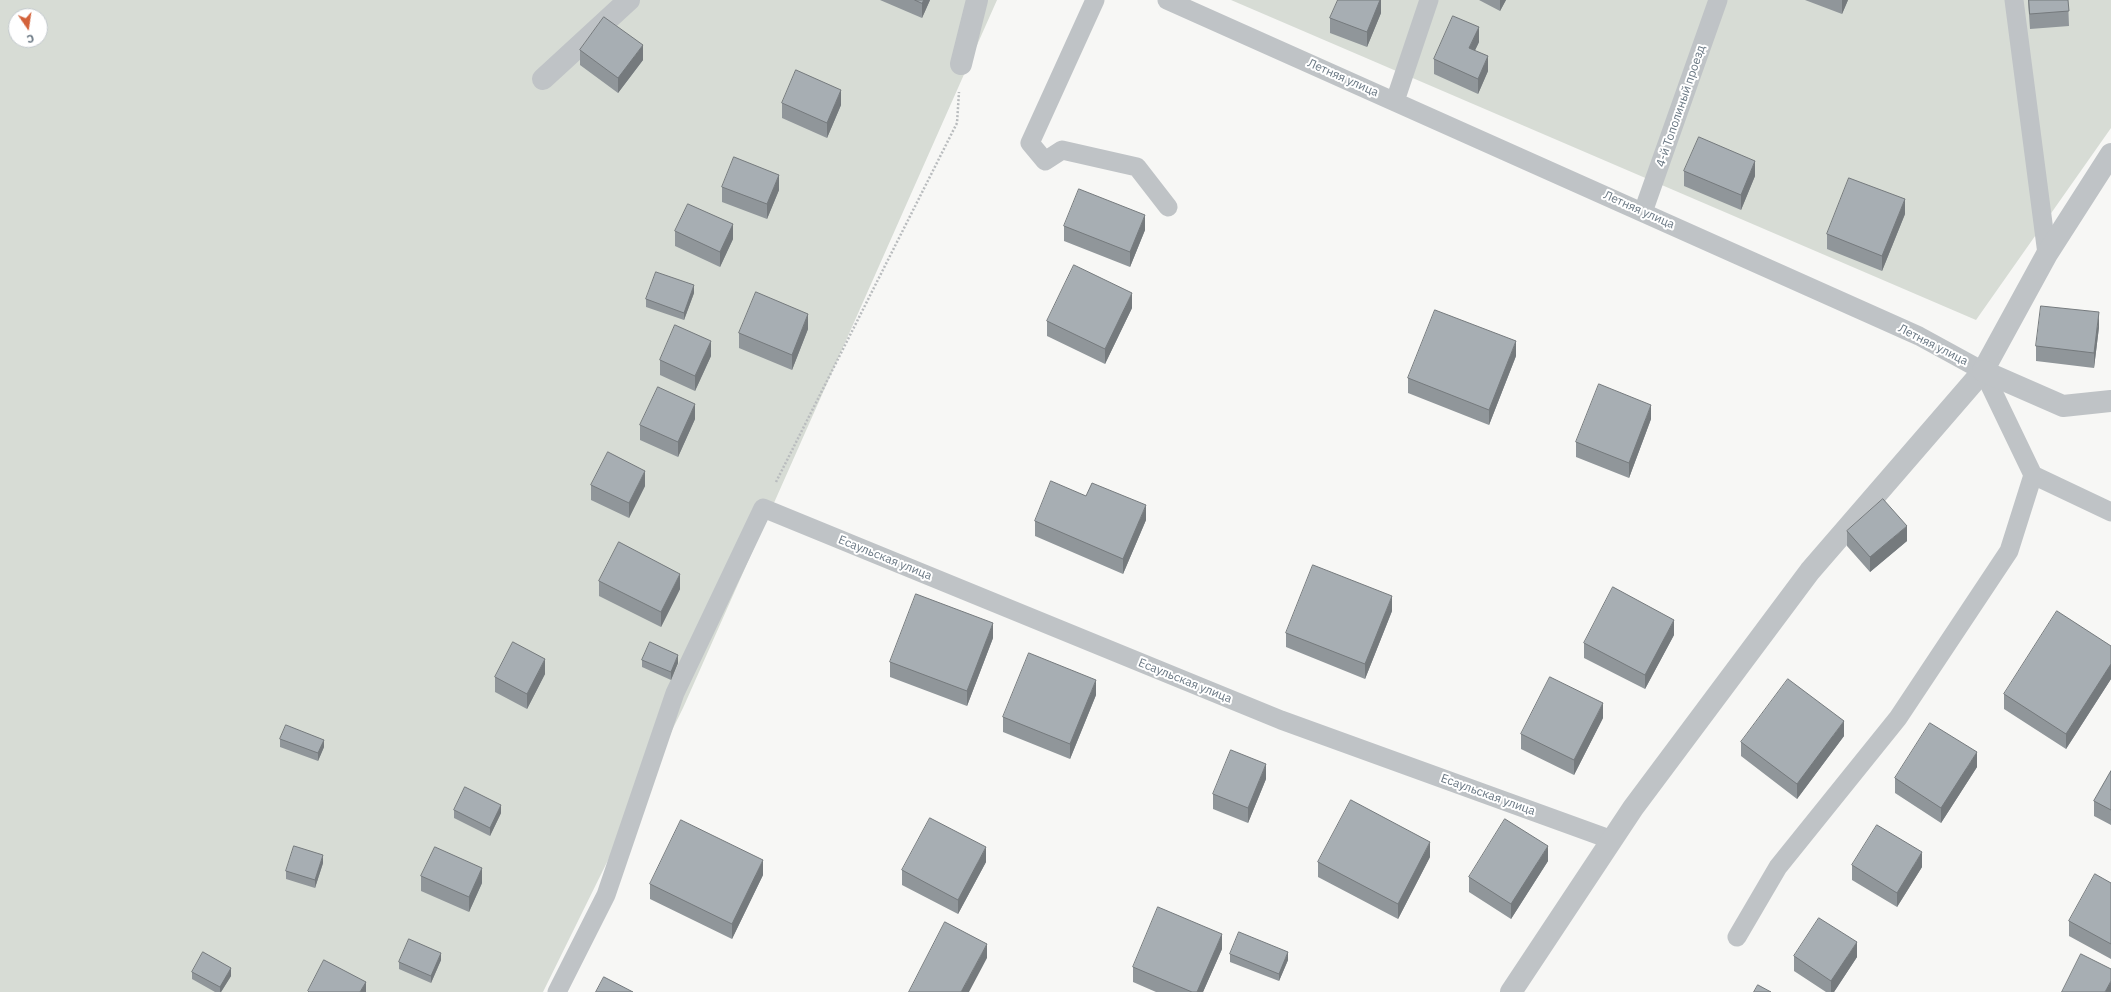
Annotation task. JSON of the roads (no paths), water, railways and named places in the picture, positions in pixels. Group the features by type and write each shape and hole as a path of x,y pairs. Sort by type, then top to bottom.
{"street":[{"path":"543,79 629,0"},
{"path":"961,64 977,0"},
{"path":"1511,992 1638,802 1810,570 1983,371 2047,254 2111,154"},
{"name":"Летняя улица","path":"1983,371 2063,406 2111,401"}],"lane":[{"path":"1095,0 1030,143 1045,161 1062,150 1137,167 1168,207"},
{"name":"Летняя улица","path":"1167,0 1919,336 1983,371"},
{"path":"1395,102 1429,0"},
{"name":"4-й Тополиный проезд","path":"1643,212 1718,0"},
{"path":"2014,0 2047,254"},
{"path":"1983,371 2033,475 2111,512"},
{"path":"1737,937 1778,867 1898,718 2009,551 2033,475"},
{"name":"Есаульская улица","path":"557,992 606,895 676,693 763,508 1281,720 1612,840"}]}
